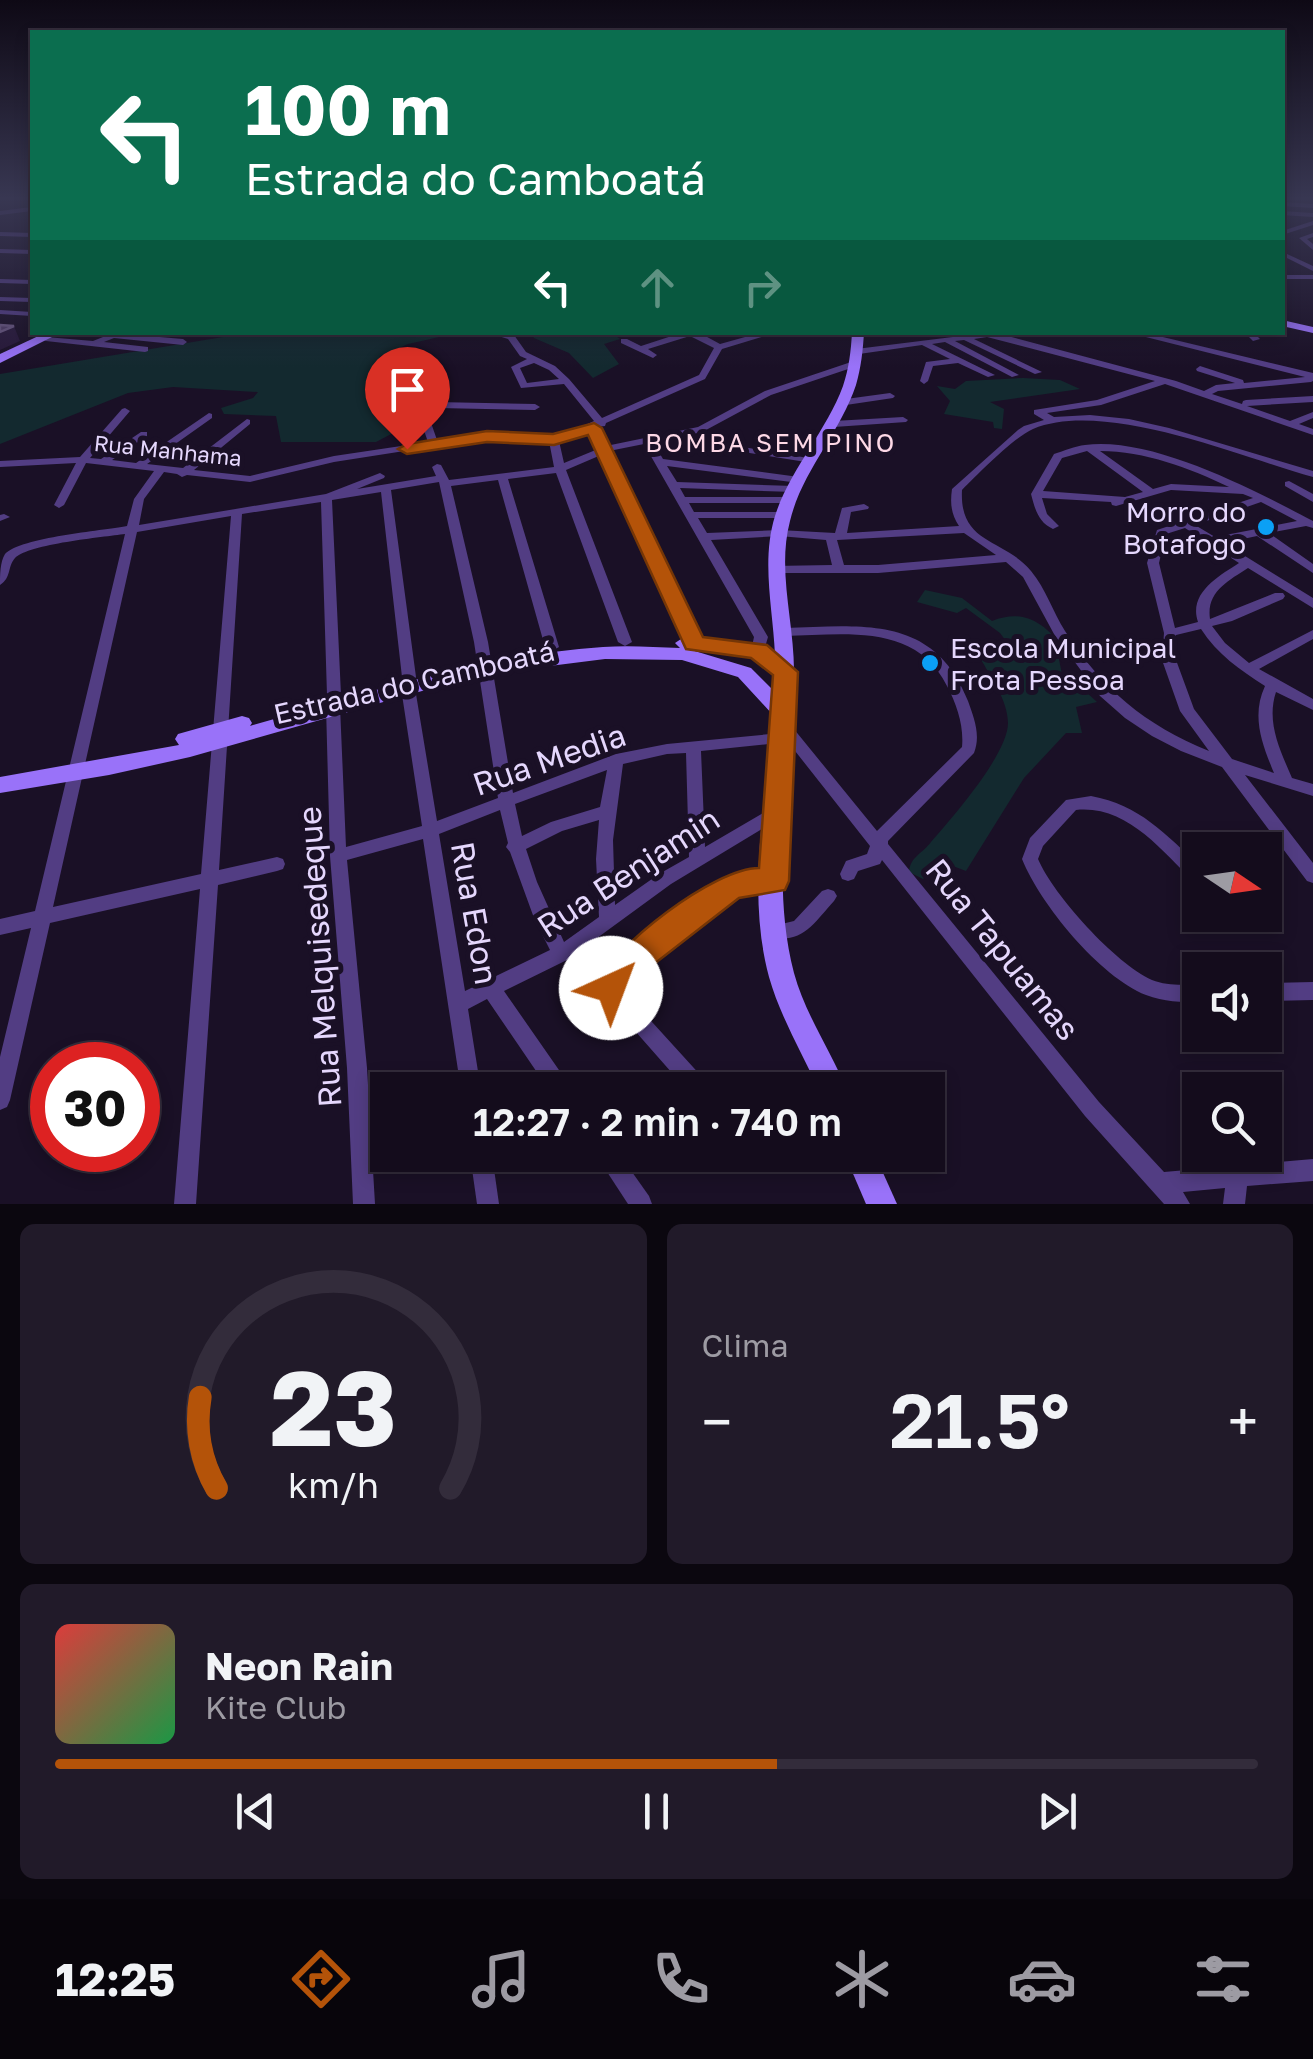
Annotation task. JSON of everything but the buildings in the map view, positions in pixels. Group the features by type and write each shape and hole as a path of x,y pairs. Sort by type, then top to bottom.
{"main road":[{"path":"1285,324 1313,330"},
{"path":"0,358 51,335"},
{"path":"825,1072 787,989 775,932 776,813 785,672 777,569 779,532 791,496 846,402 858,357 858,335"},
{"path":"785,636 760,652 785,672"},
{"name":"Estrada do Camboatá","path":"0,785 218,736 333,700 552,647 626,642 760,652"},
{"name":"Estrada do Camboatá","path":"485,666 608,652 707,649 764,684"},
{"path":"784,726 764,684 785,672"},
{"name":"Estrada do Camboatá","path":"0,774 74,767"},
{"path":"868,1172 882,1204"}],"street":[{"path":"1285,255 1313,269"},
{"path":"1286,277 1313,277"},
{"path":"1286,277 1304,288"},
{"path":"0,281 30,282"},
{"path":"0,298 30,300"},
{"path":"0,312 30,314"},
{"path":"51,335 145,349"},
{"path":"94,344 113,335 182,342"},
{"path":"504,335 514,339 523,354 566,381 598,426 605,449 707,649"},
{"path":"642,349 686,335"},
{"path":"696,335 719,347 763,335"},
{"path":"0,581 9,558 28,546 237,515 440,477 507,476 560,469 605,449 701,430 768,393 858,357 981,335"},
{"path":"998,335 1168,382 1313,432"},
{"path":"1142,335 1313,377"},
{"path":"966,338 1038,372"},
{"path":"947,340 1015,374"},
{"path":"624,341 652,355"},
{"path":"922,343 991,375"},
{"name":"Rua Manhama","path":"0,464 82,460 182,474 259,478 323,461 495,436 554,439 598,426 702,376 719,347"},
{"path":"533,360 515,367 526,387 566,381"},
{"path":"924,381 929,364 958,360"},
{"path":"1200,369 1248,385"},
{"path":"1056,422 1037,412 1098,403 1168,382 1216,374"},
{"path":"1206,394 1313,377"},
{"path":"846,402 890,396"},
{"path":"1237,404 1313,399"},
{"path":"1288,400 1313,413"},
{"path":"1098,403 1116,422"},
{"path":"434,446 424,416 436,405 535,407"},
{"path":"59,505 82,460 125,411"},
{"path":"1294,423 1313,413"},
{"path":"138,466 208,416"},
{"path":"834,424 903,420"},
{"path":"182,474 248,422"},
{"path":"1313,474 1168,430 1116,422 1056,422 1023,430 957,488 956,519 1027,572 1056,627 1116,708 1225,765 1313,790"},
{"path":"701,430 709,444 808,462"},
{"path":"103,462 144,434"},
{"path":"554,439 560,469 626,642"},
{"path":"648,440 761,638 760,652"},
{"path":"1087,447 1148,490"},
{"path":"1053,526 1042,515 1036,494 1058,456 1087,447 1180,464 1255,495 1311,524"},
{"path":"508,457 507,476 552,647"},
{"path":"660,462 791,496"},
{"path":"0,1100 138,499 160,471"},
{"path":"326,500 380,476"},
{"path":"440,477 485,666 514,847 540,917 560,954"},
{"path":"1289,484 1313,499"},
{"path":"674,485 791,496"},
{"path":"1036,494 1118,501 1171,487 1255,495"},
{"name":"Rua Edon","path":"386,490 428,831 468,1072"},
{"path":"1255,495 1160,532 1153,564 1170,633 1170,660 1186,711 1313,876"},
{"path":"683,500 791,496"},
{"path":"693,515 791,496"},
{"name":"Rua Melquisedeque","path":"326,500 338,856 358,1068 364,1204"},
{"path":"839,570 836,537 846,510 864,507"},
{"path":"185,1204 206,881 237,515"},
{"path":"1183,522 1310,598"},
{"path":"1215,541 1311,524"},
{"path":"705,537 779,532 836,537 966,529"},
{"path":"1259,532 1313,570"},
{"path":"777,569 839,570 1007,558"},
{"path":"1248,562 1208,592 1200,615 1202,626 1272,684 1313,705"},
{"path":"1170,633 1202,626 1278,596"},
{"path":"1250,668 1313,634"},
{"path":"785,636 895,635 930,650 952,678 969,725 969,749 879,841 874,859 854,868"},
{"path":"1272,684 1263,700 1263,714 1286,782"},
{"name":"Rua Tapuamas","path":"784,726 1092,1109 1179,1204"},
{"name":"Rua Media","path":"338,856 428,831 616,760 784,726"},
{"path":"693,746 697,859"},
{"path":"608,920 603,880 606,812 616,760"},
{"path":"1182,860 1116,806 1098,802 1072,804 1036,843 1030,859 1041,886 1125,972 1162,991 1182,992"},
{"path":"514,847 557,826 606,812"},
{"name":"Rua Benjamin","path":"458,1004 560,954 697,859 776,813"},
{"path":"0,927 277,864"},
{"path":"684,1072 613,992 612,981 728,888 744,881 774,881"},
{"path":"775,932 799,928 828,896"},
{"path":"492,990 549,1072"},
{"path":"1282,992 1313,991"},
{"path":"1158,1183 1313,1170"},
{"path":"483,1172 488,1204"},
{"path":"618,1172 641,1204"},
{"path":"1234,1204 1238,1175"}],"green space":[{"path":"235,335 448,335 408,344 379,357 389,366 424,376 395,432 376,442 281,442 276,416 224,414 221,408 253,398 258,392 173,387 128,393 0,444 0,374"},
{"path":"532,335 617,335 620,339 604,344 619,364 593,378 569,353"},
{"path":"1060,380 1080,389 990,402 1004,409 1002,429 994,428 993,422 944,414 950,401 937,386 955,389 966,381"},
{"path":"925,590 962,598 992,621 1016,616 1044,627 1068,653 1058,654 1064,685 1085,691 1097,702 1076,707 1082,733 1066,733 1024,778 966,871 945,863 923,879 909,872 912,863 977,785 1006,736 1005,706 980,658 1009,645 1000,633 966,608 957,613 917,602"}],"place":[{"name":"Morro do Botafogo","path":"1266,527"},
{"name":"Escola Municipal Frota Pessoa","path":"930,663"}],"district":[{"name":"BOMBA SEM PINO","path":"771,442"}],"route":[{"path":"407,449 487,436 554,439 594,428 695,644 758,651 785,672 774,881 744,881 728,888 624,968 615,976 611,988"}]}
